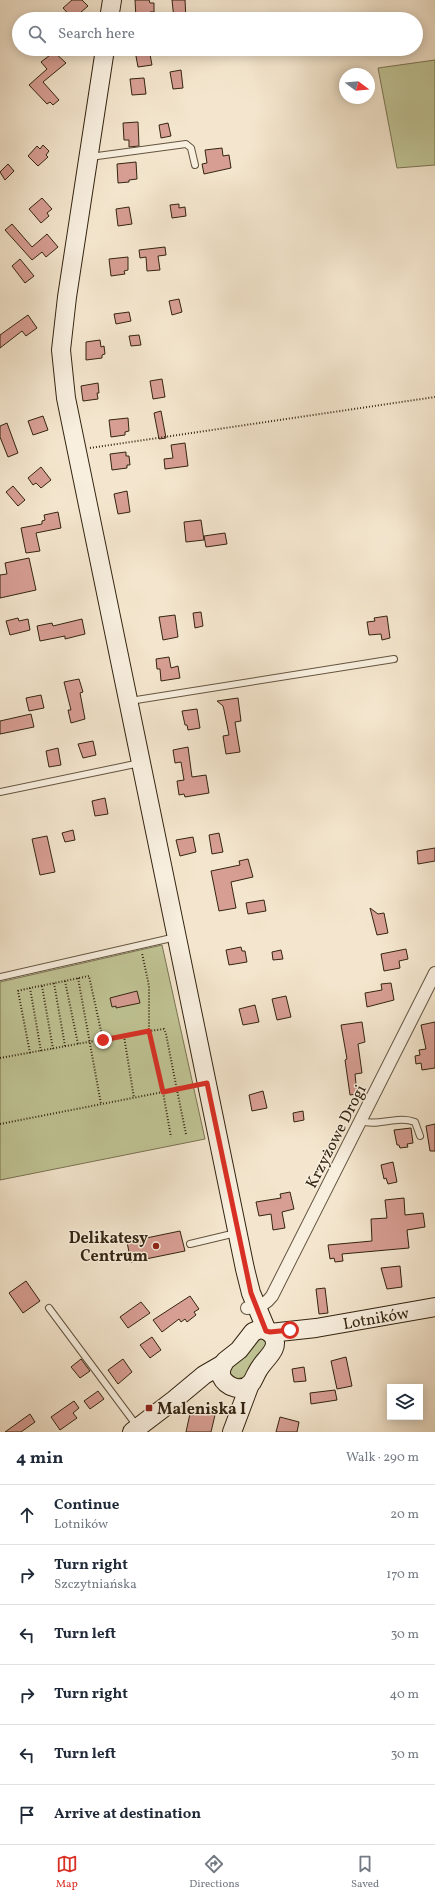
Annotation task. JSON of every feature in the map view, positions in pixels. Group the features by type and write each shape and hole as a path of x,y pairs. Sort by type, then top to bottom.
{"street":[{"path":"110,12 112,0"},
{"path":"104,56 67,298 61,350 66,398 178,937 245,1268 251,1308 247,1339 223,1364 204,1375 135,1430"},
{"name":"Krzyżowe Drogi","path":"251,1308 269,1300 272,1296 435,973"},
{"name":"Lotników","path":"247,1339 256,1330 270,1337 435,1307"},
{"path":"231,1432 236,1384 270,1337 251,1308"},
{"path":"223,1364 221,1376 236,1384"},
{"path":"174,1400 202,1384 236,1384"}],"lane":[{"path":"88,158 186,144 191,148 195,165"},
{"path":"129,701 394,660"},
{"path":"0,792 142,763"},
{"path":"0,970 2,977 178,937"},
{"path":"360,1121 371,1124 407,1119 415,1122 420,1136"},
{"path":"190,1244 238,1233"},
{"path":"49,1308 135,1430"}],"path":[{"path":"92,448 435,398"},
{"path":"139,946 149,986 149,1031 163,1092 171,1137"},
{"path":"30,1053 18,991 89,976 103,1040"},
{"path":"78,978 101,1104"},
{"path":"65,981 78,1044"},
{"path":"54,983 65,1046"},
{"path":"42,986 54,1049"},
{"path":"30,988 41,1051"},
{"path":"0,1058 149,1031 164,1030 186,1134"},
{"path":"124,1036 134,1098"},
{"path":"0,1124 207,1083"}],"green space":[{"path":"435,60 435,165 397,168 378,68"},
{"path":"162,945 205,1139 0,1180 0,982"},
{"path":"262,1338 267,1344 245,1377 235,1379 231,1375 230,1369 259,1339"}],"building":[{"path":"72,0 82,0 88,6 81,12 67,12 63,8"},
{"path":"135,0 149,0 150,3 154,3 154,12 136,12"},
{"path":"172,0 185,0 186,12 173,12"},
{"path":"49,56 58,56 66,63 43,82 59,100 53,105 50,102 47,104 29,85 47,69 41,62"},
{"path":"136,56 150,56 152,65 138,67"},
{"path":"181,70 183,88 173,89 170,72"},
{"path":"144,78 146,94 132,95 130,79"},
{"path":"138,122 139,146 129,147 129,140 124,140 123,123"},
{"path":"168,123 171,136 161,138 159,125"},
{"path":"43,145 49,151 46,155 48,157 38,166 28,156 37,146 40,149"},
{"path":"222,148 223,156 229,155 231,168 204,174 202,164 207,163 205,150"},
{"path":"136,162 137,179 129,180 129,182 118,183 117,164"},
{"path":"8,164 14,171 5,180 0,172"},
{"path":"42,198 52,209 47,213 49,216 41,223 29,209"},
{"path":"179,204 179,208 185,207 186,216 172,218 170,205"},
{"path":"129,207 132,224 118,226 116,209"},
{"path":"12,224 32,247 47,234 58,247 46,257 42,252 32,260 5,230"},
{"path":"165,247 166,255 158,256 160,270 147,271 146,257 140,258 139,250"},
{"path":"128,257 128,270 124,271 125,274 111,276 109,259"},
{"path":"20,259 34,276 25,283 12,266"},
{"path":"179,299 182,312 172,315 169,301"},
{"path":"129,312 131,321 116,324 114,314"},
{"path":"28,315 37,328 26,336 22,331 0,348 0,335"},
{"path":"139,335 141,345 131,346 129,336"},
{"path":"100,340 101,347 104,346 105,354 102,355 102,358 86,360 86,342"},
{"path":"162,379 165,397 153,399 150,381"},
{"path":"98,383 98,399 83,401 81,386"},
{"path":"161,411 166,438 159,439 154,413"},
{"path":"43,416 48,430 33,435 28,421"},
{"path":"128,418 129,431 125,432 125,435 111,437 109,420"},
{"path":"7,423 18,453 8,457 0,437 0,426"},
{"path":"185,443 188,466 165,469 164,459 173,458 171,445"},
{"path":"126,452 126,456 129,456 130,465 127,465 127,468 112,470 110,454"},
{"path":"41,467 51,480 41,488 36,483 33,485 28,478"},
{"path":"13,486 25,500 18,506 6,492"},
{"path":"127,491 130,512 118,514 114,494"},
{"path":"58,512 61,528 36,533 40,551 26,553 21,528 42,524 42,521 45,520 44,515"},
{"path":"201,520 204,540 186,542 184,522"},
{"path":"225,533 227,544 206,547 204,536"},
{"path":"29,558 36,590 0,598 0,575 7,574 5,563"},
{"path":"201,612 203,626 195,628 193,613"},
{"path":"175,615 178,637 163,640 159,617"},
{"path":"387,616 390,638 382,640 381,634 369,635 367,622 375,621 374,618"},
{"path":"18,618 19,621 28,619 30,630 10,635 6,621"},
{"path":"82,619 85,634 65,639 65,636 40,641 37,626 52,623 53,626"},
{"path":"169,657 171,668 178,666 180,678 161,681 160,669 157,669 156,659"},
{"path":"79,679 83,692 80,693 85,719 71,723 68,710 71,710 64,682"},
{"path":"41,695 44,708 29,711 26,698"},
{"path":"238,698 241,721 235,722 240,752 226,754 223,736 229,735 223,706 217,701"},
{"path":"197,709 200,728 188,730 187,725 185,725 182,711"},
{"path":"31,714 34,727 0,734 0,721"},
{"path":"93,741 96,755 83,758 78,744"},
{"path":"188,747 192,777 206,775 209,793 185,797 184,794 179,795 177,781 184,780 181,762 175,763 173,750"},
{"path":"58,748 61,765 49,767 46,751"},
{"path":"105,798 108,814 95,816 92,801"},
{"path":"73,830 75,840 65,842 62,833"},
{"path":"219,833 223,852 212,854 209,835"},
{"path":"47,836 55,872 40,875 32,839"},
{"path":"193,837 196,852 180,856 176,840"},
{"path":"435,848 435,861 418,864 417,851"},
{"path":"248,859 253,877 231,882 236,908 219,911 211,871 240,865 239,861"},
{"path":"264,900 266,911 248,914 246,903"},
{"path":"370,908 378,914 384,913 388,933 377,935"},
{"path":"241,947 242,951 245,951 247,962 229,965 226,950"},
{"path":"406,949 408,959 399,961 400,968 384,971 381,954"},
{"path":"281,950 283,959 273,960 272,952"},
{"path":"391,983 394,1000 367,1007 365,993 382,990 381,984"},
{"path":"137,991 140,1003 116,1008 116,1006 112,1007 110,998"},
{"path":"286,996 291,1017 277,1020 272,999"},
{"path":"255,1005 259,1022 243,1025 239,1009"},
{"path":"362,1022 365,1042 358,1044 362,1073 355,1074 357,1094 350,1095 345,1060 347,1059 341,1025"},
{"path":"435,1022 435,1068 422,1070 421,1063 416,1064 415,1056 420,1055 419,1050 426,1049 421,1025"},
{"path":"263,1091 267,1108 252,1111 249,1095"},
{"path":"303,1111 304,1120 294,1122 293,1113"},
{"path":"435,1124 435,1151 430,1151 426,1126"},
{"path":"411,1128 413,1143 407,1144 408,1147 400,1148 399,1145 397,1145 394,1130"},
{"path":"393,1162 397,1182 388,1184 386,1178 384,1179 381,1165"},
{"path":"290,1192 294,1209 282,1212 285,1228 273,1230 271,1214 259,1216 256,1202 281,1198 280,1194"},
{"path":"404,1198 405,1215 423,1213 425,1227 407,1230 409,1248 342,1254 343,1261 335,1262 334,1258 330,1259 328,1245 372,1241 371,1219 387,1218 385,1200"},
{"name":"Delikatesy Centrum","path":"180,1231 185,1251 131,1262 127,1242"},
{"path":"400,1266 402,1287 387,1289 381,1268"},
{"path":"26,1281 40,1301 23,1313 9,1293"},
{"path":"325,1288 328,1313 319,1314 316,1289"},
{"path":"190,1296 199,1309 194,1312 196,1315 187,1322 185,1319 181,1322 179,1319 162,1332 153,1320"},
{"path":"141,1302 150,1313 128,1328 120,1317"},
{"path":"152,1337 161,1350 150,1358 140,1345"},
{"path":"346,1357 352,1386 337,1389 331,1361"},
{"path":"81,1359 90,1371 80,1378 71,1367"},
{"path":"123,1359 132,1372 118,1384 108,1370"},
{"path":"304,1367 306,1381 294,1382 292,1369"},
{"path":"335,1390 337,1400 311,1404 310,1393"},
{"path":"98,1391 104,1399 90,1409 84,1401"},
{"path":"74,1401 79,1408 73,1413 77,1418 60,1430 51,1417"},
{"path":"191,1409 215,1415 211,1432 186,1432"},
{"path":"30,1414 35,1422 21,1432 5,1432"},
{"path":"280,1417 299,1422 297,1432 276,1432"}],"place":[{"name":"Delikatesy Centrum","path":"156,1246"},
{"name":"Maleniska I","path":"149,1408"}],"route":[{"path":"103,1040 149,1031 163,1092 207,1083 245,1268 256,1308 266,1331 290,1330"}]}
